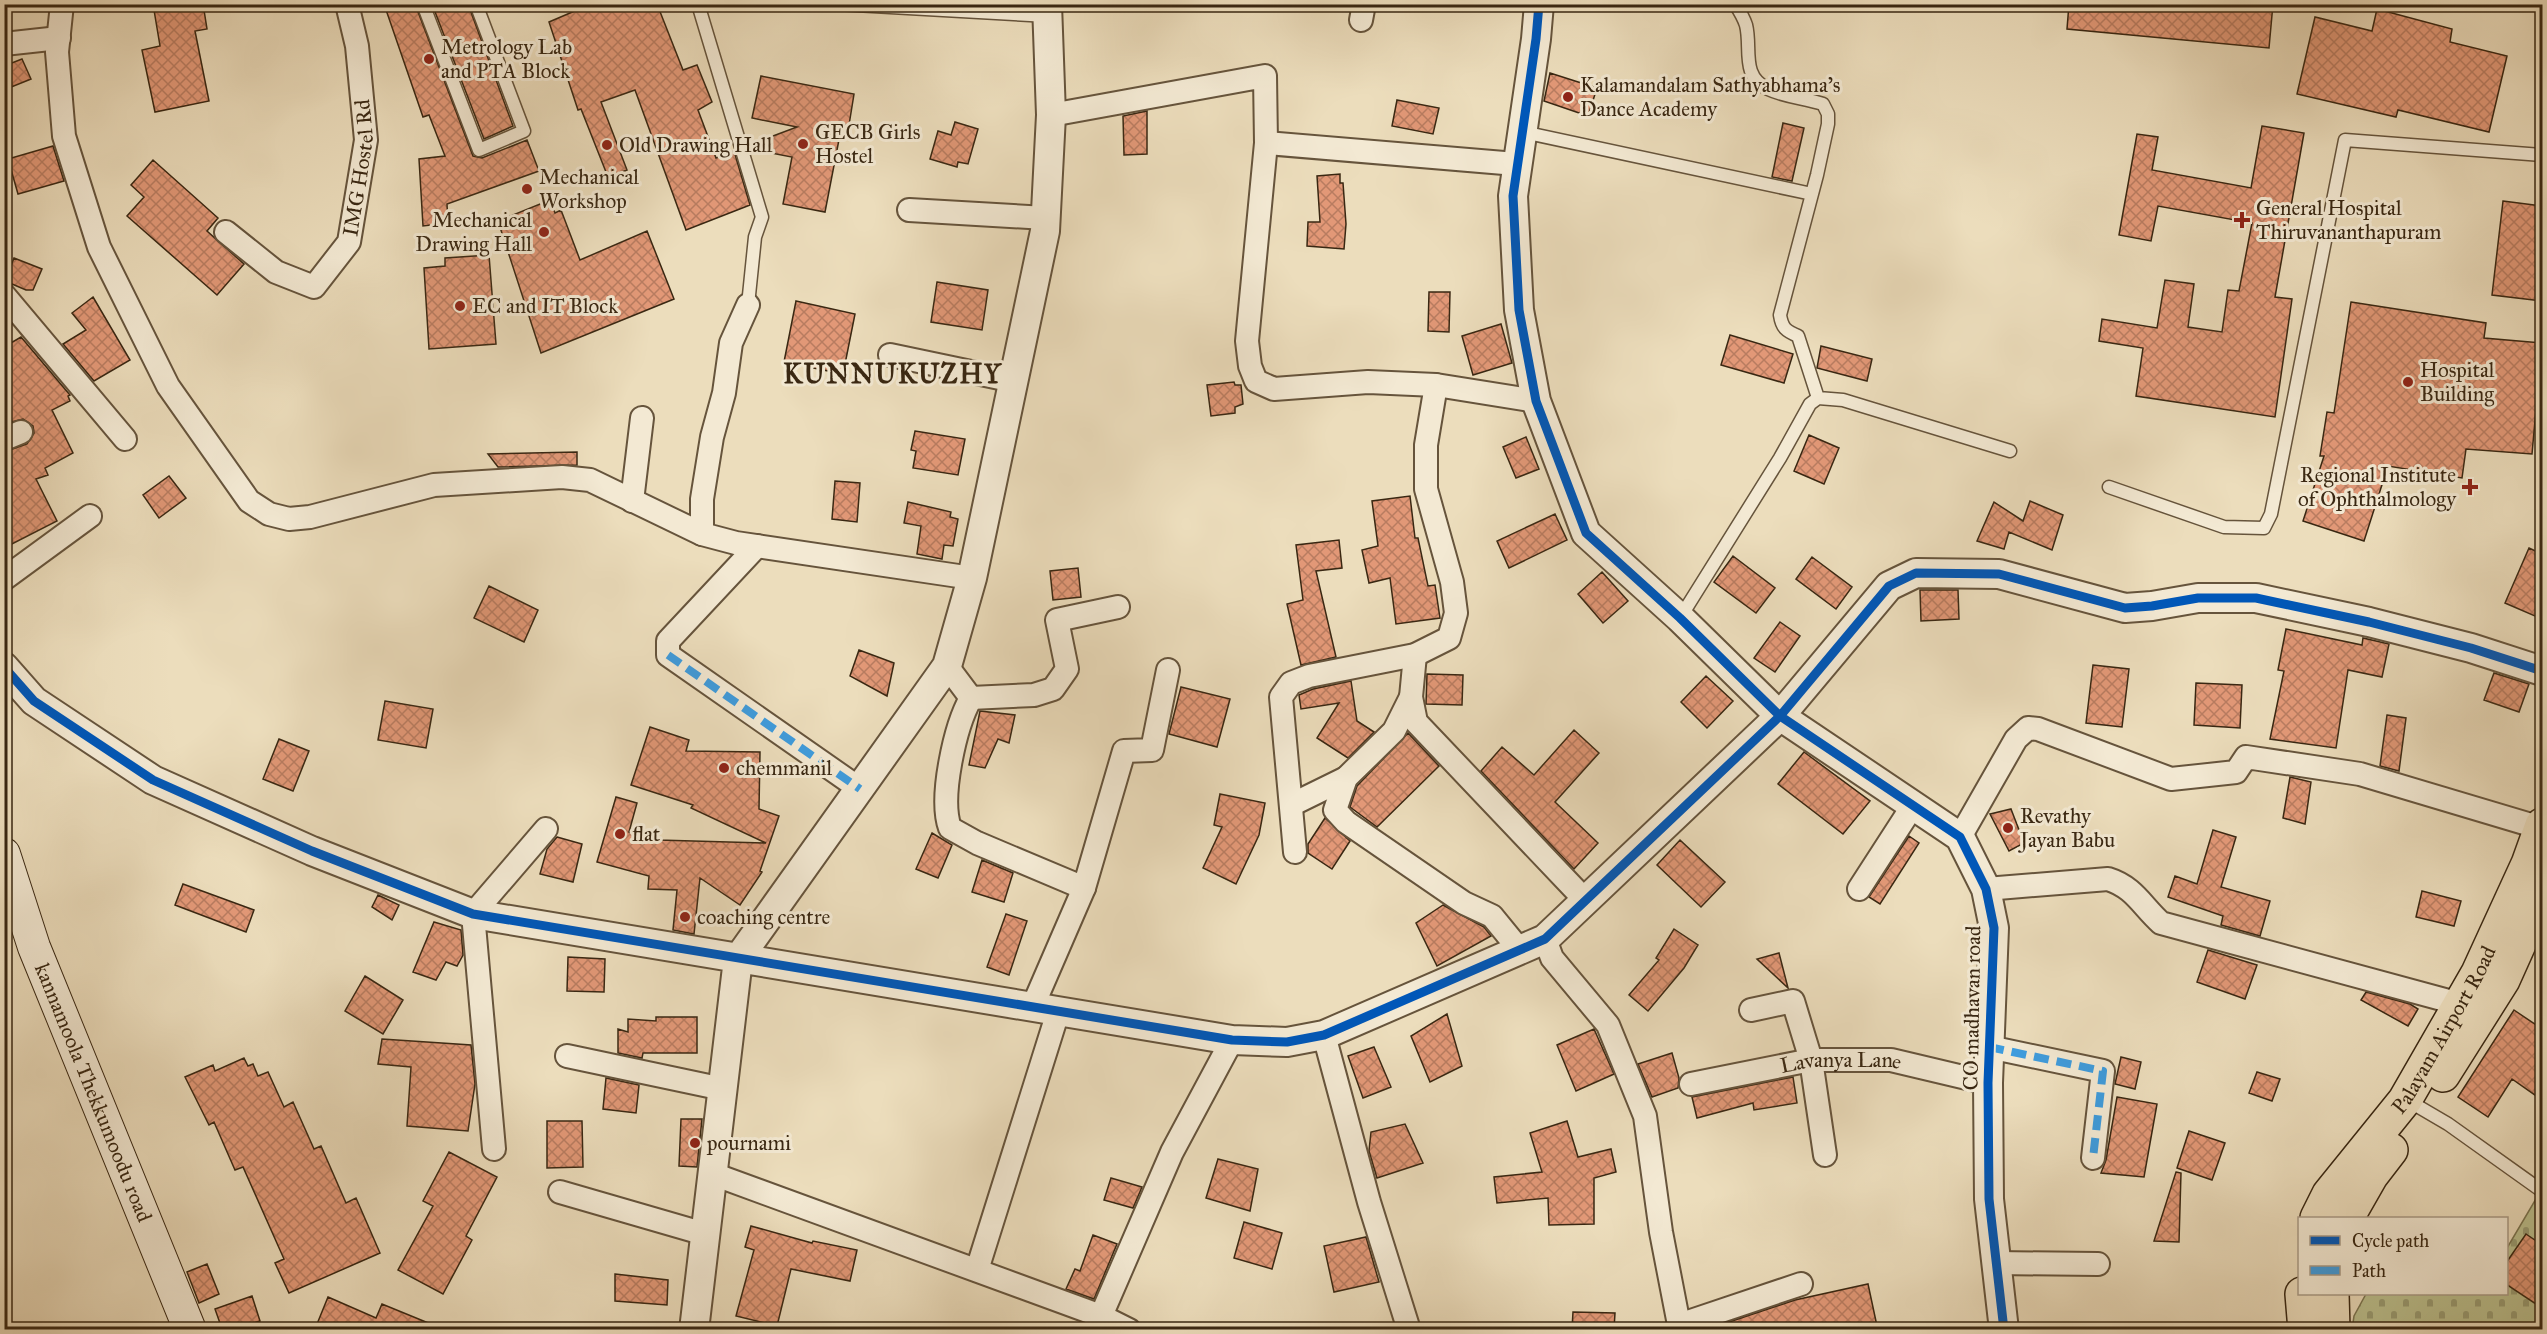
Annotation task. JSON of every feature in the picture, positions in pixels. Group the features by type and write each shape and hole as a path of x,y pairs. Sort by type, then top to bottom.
{"main road":[{"name":"Palayam Airport Road","path":"2318,1217 2329,1194 2414,1104 2460,1004 2478,973 2528,864 2542,826"},
{"name":"kannamoola Thekkumoodu road","path":"4,854 33,947 190,1329"},
{"name":"Palayam Airport Road","path":"2348,1217 2414,1104 2503,980 2542,893"},
{"path":"2302,1295 2305,1329"},
{"path":"2332,1295 2333,1329"}],"street":[{"path":"62,4 59,83 64,136 99,247 168,386 249,501 269,514 289,519 310,517 434,485 562,477 590,480 702,534 757,546 972,578"},
{"name":"IMG Hostel Rd","path":"226,232 276,273 315,287 349,243 366,140 357,46 347,4"},
{"path":"1539,4 1513,196 1520,310 1536,401 1586,533 1680,618 1780,716 1912,807 1960,837 2016,739 2028,728 2038,729 2171,779 2236,771 2246,757 2360,774 2542,826"},
{"path":"694,1329 738,959 947,666 972,578 1046,218 1051,116 1048,10"},
{"path":"4,44 59,38"},
{"path":"1051,116 1265,76 1266,143 1247,341 1250,366 1256,381 1274,388 1368,382 1436,386 1536,401"},
{"path":"1266,143 1516,164"},
{"path":"909,210 1046,218"},
{"path":"4,295 124,439"},
{"path":"702,534 702,499 712,437 724,393 731,343 748,304"},
{"path":"890,355 1014,381"},
{"path":"1295,852 1281,697 1291,683 1309,676 1415,655 1449,638 1456,613 1452,582 1426,489 1426,445 1436,386"},
{"path":"632,501 642,418"},
{"path":"4,579 90,516"},
{"path":"757,546 668,641 668,655 860,789"},
{"path":"4,667 34,701 153,780 312,851 473,914 1232,1040 1287,1042 1324,1035 1545,939 1780,716 1889,586 1916,573 1999,574 2125,608 2198,598 2256,598 2369,622 2471,648 2542,671"},
{"path":"970,698 1024,696 1053,689 1067,669 1057,620 1118,607"},
{"path":"1415,655 1411,697 1416,722 1586,901"},
{"path":"947,666 970,698"},
{"path":"977,1270 1045,1010 1124,751 1152,750 1167,670"},
{"path":"1291,805 1346,778 1394,731 1411,697"},
{"path":"970,698 963,712 945,796 945,813 950,828 977,843 1084,888"},
{"path":"1346,778 1335,810 1346,822 1464,903 1492,916 1519,949"},
{"path":"1859,889 1912,807"},
{"path":"494,1149 473,914 546,829"},
{"name":"CO madhavan road","path":"1960,837 1986,890 1994,928 1988,1083 1989,1199 2004,1329"},
{"path":"1986,890 2108,879 2121,883 2134,892 2161,924 2460,1004"},
{"path":"1545,939 1552,958 1608,1025 1645,1116 1661,1232 1679,1327 1801,1284"},
{"path":"1751,1010 1793,1001 1811,1060 1825,1155"},
{"path":"1324,1035 1369,1203 1409,1329"},
{"path":"1101,1316 1172,1152 1232,1040"},
{"path":"1989,1047 2103,1071 2093,1158"},
{"path":"567,1056 723,1089"},
{"name":"Lavanya Lane","path":"1690,1084 1811,1060 1891,1060 1988,1083"},
{"path":"713,1174 1101,1316 1129,1329"},
{"path":"560,1192 705,1234"},
{"path":"1995,1263 2098,1264"}],"lane":[{"path":"423,4 479,150 524,131 476,4"},
{"path":"698,4 762,217 755,237 748,304"},
{"path":"837,4 1048,10"},
{"path":"1735,4 1746,26 1748,68 1756,80 1765,88 1785,96 1823,104 1828,114 1812,194 1780,315 1782,325 1787,332 1798,336 1818,398"},
{"path":"1523,132 1812,194"},
{"path":"2109,487 2224,527 2264,528 2271,514 2345,140 2542,155"},
{"path":"1680,618 1780,458 1810,404 1818,398 1843,400 2010,451"},
{"path":"2414,1104 2542,1191"}],"green space":[{"path":"2540,1192 2542,1194 2542,1329 2352,1330 2354,1316 2365,1295 2508,1295 2508,1246"}],"building":[{"path":"153,4 203,4 207,29 195,31 209,101 155,112 142,50 160,46"},
{"path":"384,4 415,4 473,156 482,158 527,140 539,171 447,204 448,223 423,226 419,159 445,156 429,115 423,117"},
{"path":"432,4 468,4 513,126 484,139"},
{"path":"591,4 657,4 683,70 697,65 712,102 698,110 716,158 734,151 750,205 686,230 635,90 601,102 627,170 608,177 581,109 578,110 549,22"},
{"path":"2069,4 2273,4 2269,48 2067,29"},
{"path":"2377,9 2452,29 2450,42 2507,56 2489,132 2398,110 2396,117 2297,94 2315,17 2372,31"},
{"path":"22,59 31,79 4,90 4,66"},
{"name":"Kalamandalam Sathyabhama's Dance Academy","path":"1550,73 1597,88 1588,116 1544,101"},
{"name":"GECB Girls Hostel","path":"761,76 854,94 849,125 842,124 825,212 783,204 792,157 750,149 749,145 797,127 752,118"},
{"path":"1397,100 1439,108 1433,134 1392,126"},
{"path":"1147,111 1147,154 1124,155 1123,116"},
{"path":"955,122 978,129 968,164 958,162 957,167 930,159 938,131 951,135"},
{"path":"1783,123 1804,128 1792,181 1772,177"},
{"path":"2262,126 2304,133 2275,297 2292,299 2275,417 2136,396 2143,348 2099,341 2102,319 2157,328 2165,280 2194,284 2188,327 2222,332 2228,290 2239,291 2252,223 2158,206 2151,241 2119,235 2137,134 2158,137 2152,170 2251,188"},
{"path":"53,146 64,181 18,194 8,159"},
{"path":"153,160 218,218 207,231 244,264 217,295 127,216 144,197 131,185"},
{"path":"1340,174 1340,183 1343,183 1346,224 1344,249 1307,246 1308,222 1320,222 1317,176"},
{"path":"550,200 555,213 561,210 580,260 647,231 674,299 541,353 498,221"},
{"path":"2503,201 2542,206 2542,301 2492,295"},
{"name":"EC and IT Block","path":"489,255 496,344 429,349 424,268 445,266 445,258"},
{"path":"14,258 42,269 33,290 26,290 5,281"},
{"path":"937,282 988,290 982,330 931,322"},
{"path":"1429,292 1450,292 1449,332 1428,331"},
{"path":"93,297 130,360 94,381 63,344 86,330 72,313"},
{"path":"796,301 855,314 843,374 784,362"},
{"name":"Hospital Building","path":"2351,302 2486,323 2484,338 2542,343 2532,454 2466,449 2462,478 2388,466 2364,541 2303,521 2324,456 2320,456 2327,412 2334,413"},
{"path":"1501,324 1512,363 1473,375 1462,336"},
{"path":"1730,335 1793,354 1784,383 1721,365"},
{"path":"21,337 70,395 68,396 70,401 52,410 73,453 45,468 48,475 36,479 57,521 4,548 4,452 27,444 34,433 33,426 23,419 4,424 4,347"},
{"path":"1821,346 1872,359 1867,381 1817,368"},
{"path":"1234,382 1235,385 1241,385 1243,404 1235,407 1235,413 1211,416 1207,385"},
{"path":"915,431 965,439 958,475 913,468 916,451 911,450"},
{"path":"1809,435 1839,448 1824,484 1794,471"},
{"path":"1526,437 1539,469 1516,478 1503,447"},
{"path":"577,452 577,465 498,467 488,454"},
{"path":"169,476 186,498 159,518 143,495"},
{"path":"835,481 860,483 857,522 832,519"},
{"path":"1410,496 1415,538 1418,538 1428,586 1435,585 1440,618 1396,624 1390,578 1369,583 1362,550 1378,546 1372,501"},
{"path":"2030,501 2063,515 2052,550 2009,532 2004,549 1977,541 1994,502 2023,521"},
{"path":"908,502 951,512 950,517 958,519 953,546 944,545 942,559 917,554 921,526 904,523"},
{"path":"1555,514 1567,540 1509,568 1497,541"},
{"path":"1339,540 1342,568 1316,571 1336,657 1301,665 1287,604 1303,600 1296,545"},
{"path":"2529,548 2542,554 2542,619 2505,603"},
{"path":"1733,556 1775,588 1756,613 1714,582"},
{"path":"1812,557 1852,587 1836,609 1796,579"},
{"path":"1078,568 1081,597 1053,600 1050,571"},
{"path":"1602,572 1628,601 1603,623 1578,594"},
{"path":"489,586 538,610 524,642 474,618"},
{"path":"1920,590 1958,590 1959,619 1921,621"},
{"path":"1780,622 1800,636 1775,672 1754,658"},
{"path":"2286,629 2362,645 2363,638 2389,644 2382,677 2348,670 2336,748 2270,739 2284,671 2278,670"},
{"path":"859,650 894,663 887,696 850,676"},
{"path":"2093,665 2129,669 2122,727 2086,723"},
{"path":"2494,673 2529,684 2519,712 2484,700"},
{"path":"1427,674 1463,675 1462,705 1426,704"},
{"path":"1706,676 1733,701 1707,728 1681,702"},
{"path":"1351,681 1357,721 1374,732 1348,758 1317,738 1339,703 1301,709 1299,695 1313,689"},
{"path":"2196,683 2242,685 2240,728 2194,725"},
{"path":"1181,687 1230,699 1217,747 1169,734"},
{"path":"385,701 433,709 426,748 378,740"},
{"path":"980,711 1015,715 1009,743 998,739 985,768 969,765"},
{"path":"2387,715 2406,718 2399,771 2380,766"},
{"path":"650,727 689,740 686,751 760,752 759,809 779,816 760,871 762,872 740,905 700,878 694,934 673,930 677,890 648,889 649,876 597,862 616,797 637,803 629,832 658,840 766,843 691,808 693,805 631,785"},
{"path":"1574,730 1599,753 1555,802 1598,843 1574,869 1481,771 1502,747 1534,775"},
{"path":"1408,733 1439,766 1377,827 1350,807 1357,786"},
{"path":"279,739 309,751 293,791 263,779"},
{"path":"1804,752 1870,801 1843,834 1778,784"},
{"path":"2290,777 2311,782 2305,824 2283,818"},
{"path":"1220,794 1265,803 1259,835 1236,884 1203,868 1222,827 1214,825"},
{"name":"Revathy Jayan Babu","path":"2011,809 2024,843 2009,851 1990,814"},
{"path":"1325,818 1350,841 1332,869 1308,853 1308,844"},
{"path":"2213,830 2236,837 2221,887 2270,901 2260,936 2221,925 2223,916 2168,897 2175,876 2197,884"},
{"path":"932,833 952,845 938,878 916,869"},
{"path":"1909,836 1919,843 1880,904 1869,897"},
{"path":"557,837 582,844 573,882 540,874 547,849"},
{"path":"1680,840 1725,882 1701,907 1657,865"},
{"path":"982,860 1013,873 1004,902 972,892"},
{"path":"183,884 254,910 246,932 175,905"},
{"path":"2422,891 2461,901 2454,926 2416,917"},
{"path":"378,895 399,905 392,920 372,907"},
{"path":"1443,905 1484,927 1491,936 1437,966 1416,923"},
{"path":"1006,914 1027,921 1009,975 987,967"},
{"path":"434,922 461,930 463,955 457,966 446,962 436,980 413,972"},
{"path":"1674,929 1698,945 1684,968 1648,1011 1629,995 1659,960 1656,958"},
{"path":"2208,950 2257,965 2245,999 2197,982"},
{"path":"1779,953 1788,988 1757,959"},
{"path":"568,957 605,959 604,992 567,991"},
{"path":"365,976 403,1000 383,1034 345,1011"},
{"path":"2366,992 2410,1004 2418,1009 2408,1026 2361,1000"},
{"path":"2514,1010 2542,1029 2542,1100 2512,1079 2488,1117 2458,1097"},
{"path":"1447,1014 1462,1066 1430,1082 1411,1036"},
{"path":"656,1017 697,1017 697,1053 643,1053 642,1058 618,1053 618,1029 628,1032 628,1019 656,1021"},
{"path":"1594,1029 1614,1074 1576,1091 1557,1045"},
{"path":"382,1039 471,1045 475,1084 468,1131 407,1126 411,1067 378,1064"},
{"path":"1374,1047 1391,1087 1363,1098 1348,1056"},
{"path":"1672,1053 1679,1078 1678,1088 1652,1097 1638,1064"},
{"path":"2121,1057 2141,1062 2135,1089 2115,1084"},
{"path":"244,1058 248,1066 253,1064 258,1076 268,1072 284,1107 293,1102 314,1149 321,1146 346,1203 356,1198 380,1253 289,1293 275,1263 284,1259 243,1167 235,1170 214,1122 209,1125 185,1077 213,1065 215,1071"},
{"path":"2257,1072 2280,1079 2272,1101 2249,1093"},
{"path":"1793,1077 1797,1103 1754,1110 1753,1103 1697,1118 1692,1097"},
{"path":"606,1078 639,1085 636,1113 603,1109"},
{"path":"2117,1097 2157,1104 2144,1177 2101,1173 2106,1160"},
{"name":"pournami","path":"681,1119 702,1119 697,1167 679,1166"},
{"path":"547,1121 582,1121 583,1167 547,1168"},
{"path":"1567,1121 1578,1157 1611,1149 1616,1172 1594,1178 1594,1224 1549,1225 1548,1198 1497,1203 1494,1177 1542,1172 1530,1133"},
{"path":"1405,1124 1423,1163 1377,1178 1369,1151 1371,1132"},
{"path":"2189,1131 2225,1143 2212,1180 2177,1168"},
{"path":"449,1152 497,1177 466,1236 472,1240 443,1294 398,1270 433,1206 423,1201"},
{"path":"1218,1159 1258,1169 1250,1211 1206,1198"},
{"path":"2176,1172 2181,1173 2179,1242 2154,1241"},
{"path":"1111,1178 1142,1187 1133,1208 1104,1200"},
{"path":"1244,1222 1282,1233 1272,1269 1234,1258"},
{"path":"751,1226 812,1243 813,1241 857,1250 850,1281 791,1269 777,1326 736,1316 754,1250 745,1247"},
{"path":"2526,1234 2542,1245 2542,1308 2508,1285 2508,1260"},
{"path":"1093,1235 1117,1244 1094,1299 1066,1289 1075,1269 1080,1271"},
{"path":"1366,1237 1379,1282 1334,1292 1324,1246"},
{"path":"207,1264 219,1294 199,1303 187,1272"},
{"path":"615,1274 668,1280 667,1305 615,1301"},
{"path":"1868,1284 1877,1326 1861,1329 1708,1329 1795,1300"},
{"path":"252,1296 260,1321 234,1329 222,1329 215,1309"},
{"path":"328,1297 376,1318 382,1304 443,1329 315,1329"},
{"path":"1573,1312 1615,1313 1614,1329 1572,1329"}],"marked path":[{"path":"668,655 860,789"},
{"path":"1989,1047 2103,1071 2093,1158"}],"cycle path":[{"path":"1539,4 1513,196 1519,310 1536,401 1586,533 1680,618 1780,716 1960,837 1986,889 1994,928 1988,1083 1989,1199 2004,1330"},
{"path":"4,667 34,701 153,780 312,851 473,914 1232,1040 1287,1042 1324,1035 1545,939 1780,716 1889,586 1916,573 1999,574 2125,608 2198,598 2256,598 2369,622 2471,648 2542,671"}],"place":[{"name":"Metrology Lab and PTA Block","path":"429,59"},
{"name":"Kalamandalam Sathyabhama's Dance Academy","path":"1568,97"},
{"name":"GECB Girls Hostel","path":"803,144"},
{"name":"Old Drawing Hall","path":"607,145"},
{"name":"Mechanical Workshop","path":"527,189"},
{"name":"General Hospital Thiruvananthapuram","path":"2242,220"},
{"name":"Mechanical Drawing Hall","path":"544,232"},
{"name":"EC and IT Block","path":"460,306"},
{"name":"Hospital Building","path":"2408,382"},
{"name":"Regional Institute of Ophthalmology","path":"2470,487"},
{"name":"chemmanil","path":"724,768"},
{"name":"Revathy Jayan Babu","path":"2008,828"},
{"name":"flat","path":"620,834"},
{"name":"coaching centre","path":"685,917"},
{"name":"pournami","path":"695,1143"}],"district":[{"name":"KUNNUKUZHY","path":"893,373"}]}
